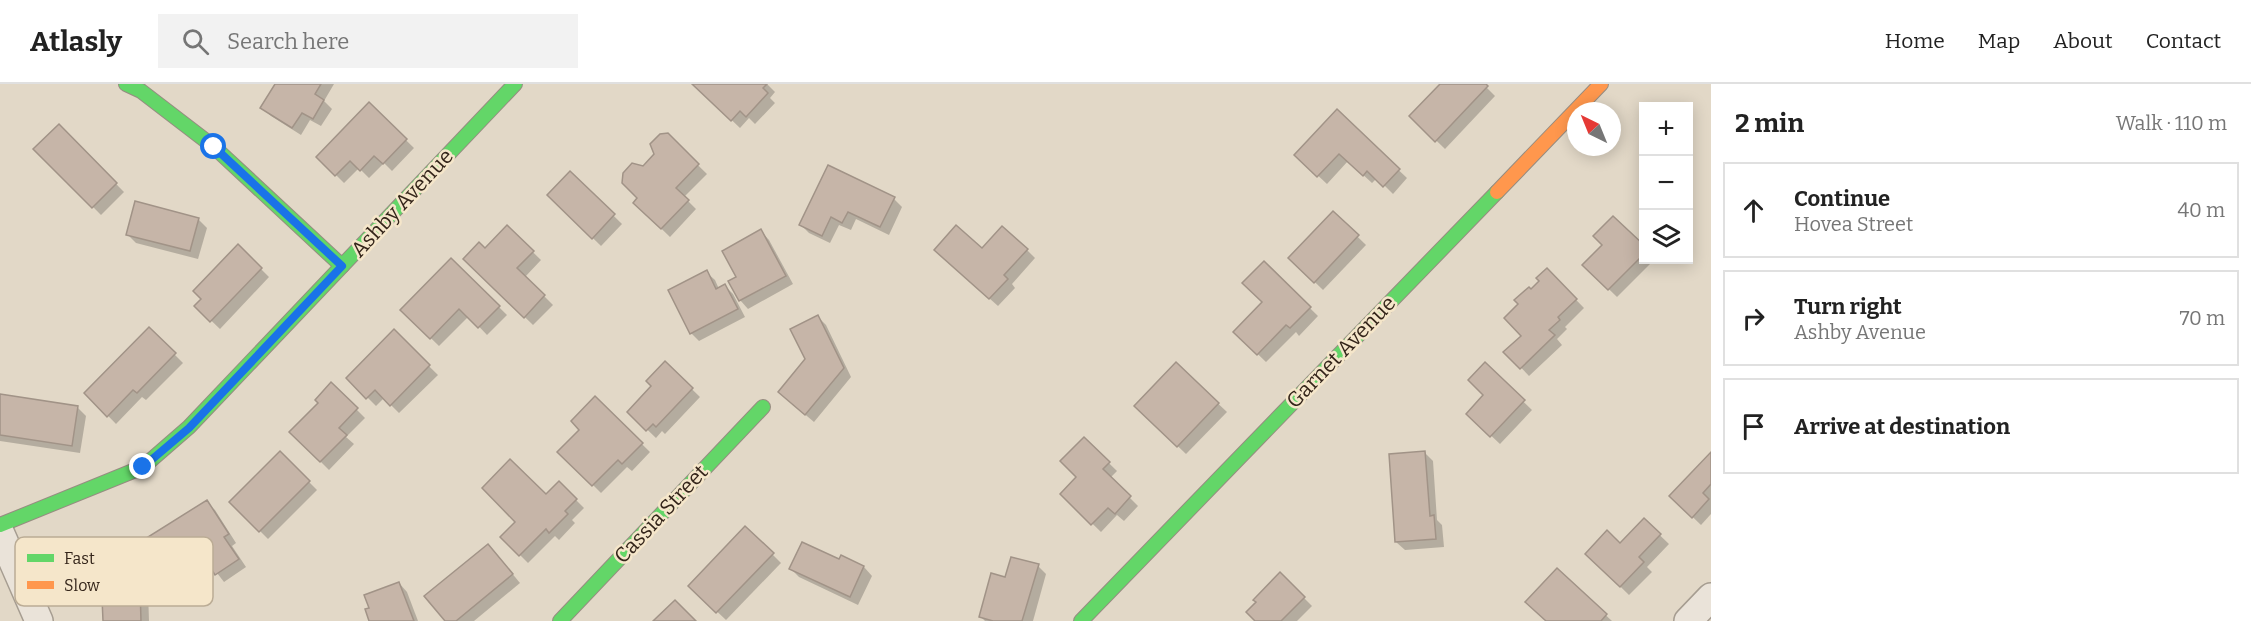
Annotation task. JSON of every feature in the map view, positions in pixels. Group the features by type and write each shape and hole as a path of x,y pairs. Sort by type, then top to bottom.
{"street":[{"path":"126,84 141,92 214,147 342,266"},
{"name":"Ashby Avenue","path":"0,525 143,467 189,428 515,84"},
{"name":"Garnet Avenue","path":"1081,621 1601,84"},
{"name":"Cassia Street","path":"560,621 763,407"},
{"path":"0,532 15,566"},
{"path":"1688,621 1711,597"},
{"path":"32,606 39,621"}],"building":[{"path":"275,84 321,84 315,94 324,100 313,119 302,113 292,128 260,108"},
{"path":"692,84 767,84 763,88 768,93 746,117 740,111 731,121"},
{"path":"1440,84 1486,84 1488,86 1435,142 1409,116"},
{"path":"369,102 407,139 383,164 374,156 360,171 350,161 335,176 316,157"},
{"path":"1337,109 1400,169 1383,187 1367,171 1363,176 1339,154 1317,177 1294,155"},
{"path":"59,124 117,183 92,208 33,149"},
{"path":"668,133 699,164 676,188 689,200 661,229 633,203 637,198 622,183 623,173 632,163 643,166 654,154 650,144 660,134"},
{"path":"828,165 895,197 880,227 848,212 842,223 831,217 822,236 799,225"},
{"path":"570,171 615,214 592,239 547,195"},
{"path":"135,201 199,218 190,251 126,235"},
{"path":"1333,211 1359,235 1314,283 1288,258"},
{"path":"1613,216 1639,240 1639,259 1608,290 1582,265 1602,245 1593,236"},
{"path":"507,225 534,251 517,268 545,295 524,318 463,259 479,242 485,248"},
{"path":"956,225 982,248 1002,226 1028,249 1004,275 1008,279 989,299 934,250"},
{"path":"761,229 786,276 739,301 728,281 736,277 722,251"},
{"path":"238,244 262,268 210,322 194,306 201,299 193,291"},
{"path":"451,258 500,306 478,328 459,309 430,339 400,310"},
{"path":"1264,261 1311,307 1290,328 1286,325 1257,355 1233,332 1262,302 1242,283"},
{"path":"1547,268 1577,299 1558,317 1560,320 1549,330 1555,335 1520,369 1503,352 1521,336 1504,318 1518,304 1514,300 1529,287 1531,289 1539,281 1536,278"},
{"path":"707,270 716,289 725,284 738,309 690,334 668,290"},
{"path":"818,315 844,368 805,415 778,392 805,359 790,329"},
{"path":"149,327 176,353 137,393 133,390 107,417 84,393"},
{"path":"394,329 430,365 390,406 375,390 366,399 346,378"},
{"path":"665,361 693,388 656,427 653,424 646,431 627,412 651,386 646,381"},
{"path":"1176,362 1219,403 1177,447 1134,406"},
{"path":"1485,362 1525,400 1490,437 1466,414 1483,395 1468,380"},
{"path":"331,382 358,408 339,428 347,435 320,462 289,432 318,403 315,400"},
{"path":"0,394 78,406 72,446 0,435"},
{"path":"595,396 643,443 622,464 618,460 592,486 557,452 579,430 571,421"},
{"path":"1084,437 1110,462 1103,469 1131,496 1115,514 1108,508 1091,525 1060,494 1076,477 1060,461"},
{"path":"280,451 310,481 259,532 229,502"},
{"path":"1425,451 1430,516 1434,515 1436,539 1395,542 1389,454"},
{"path":"1711,452 1711,484 1703,493 1709,499 1692,518 1669,496"},
{"path":"510,459 546,494 559,481 577,499 565,511 568,514 549,533 546,529 519,556 500,537 515,522 482,488"},
{"path":"207,500 229,534 224,537 239,559 215,575 213,572 213,537 148,537"},
{"path":"1644,518 1661,534 1639,557 1644,562 1620,587 1585,554 1607,530 1620,543"},
{"path":"745,526 774,553 716,613 688,586"},
{"path":"802,542 839,559 841,555 864,566 850,597 789,569"},
{"path":"488,544 513,574 456,621 445,621 424,596"},
{"path":"1011,557 1039,564 1022,621 993,621 979,617 991,573 1005,577"},
{"path":"1557,568 1607,614 1601,621 1546,621 1525,602"},
{"path":"1280,572 1305,597 1281,621 1255,621 1246,612 1256,602 1253,600"},
{"path":"399,582 414,621 369,621 365,609 369,608 364,595"},
{"path":"675,600 696,621 653,621"},
{"path":"102,606 141,606 141,621 103,621"}],"traffic: fast":[{"path":"126,84 141,91 214,147 342,266"},
{"path":"0,525 143,467 189,427 515,84"},
{"path":"1081,621 1497,192"},
{"path":"560,621 763,407"}],"traffic: slow":[{"path":"1497,192 1601,84"}],"route":[{"path":"143,467 189,428 342,266 214,147"}]}
